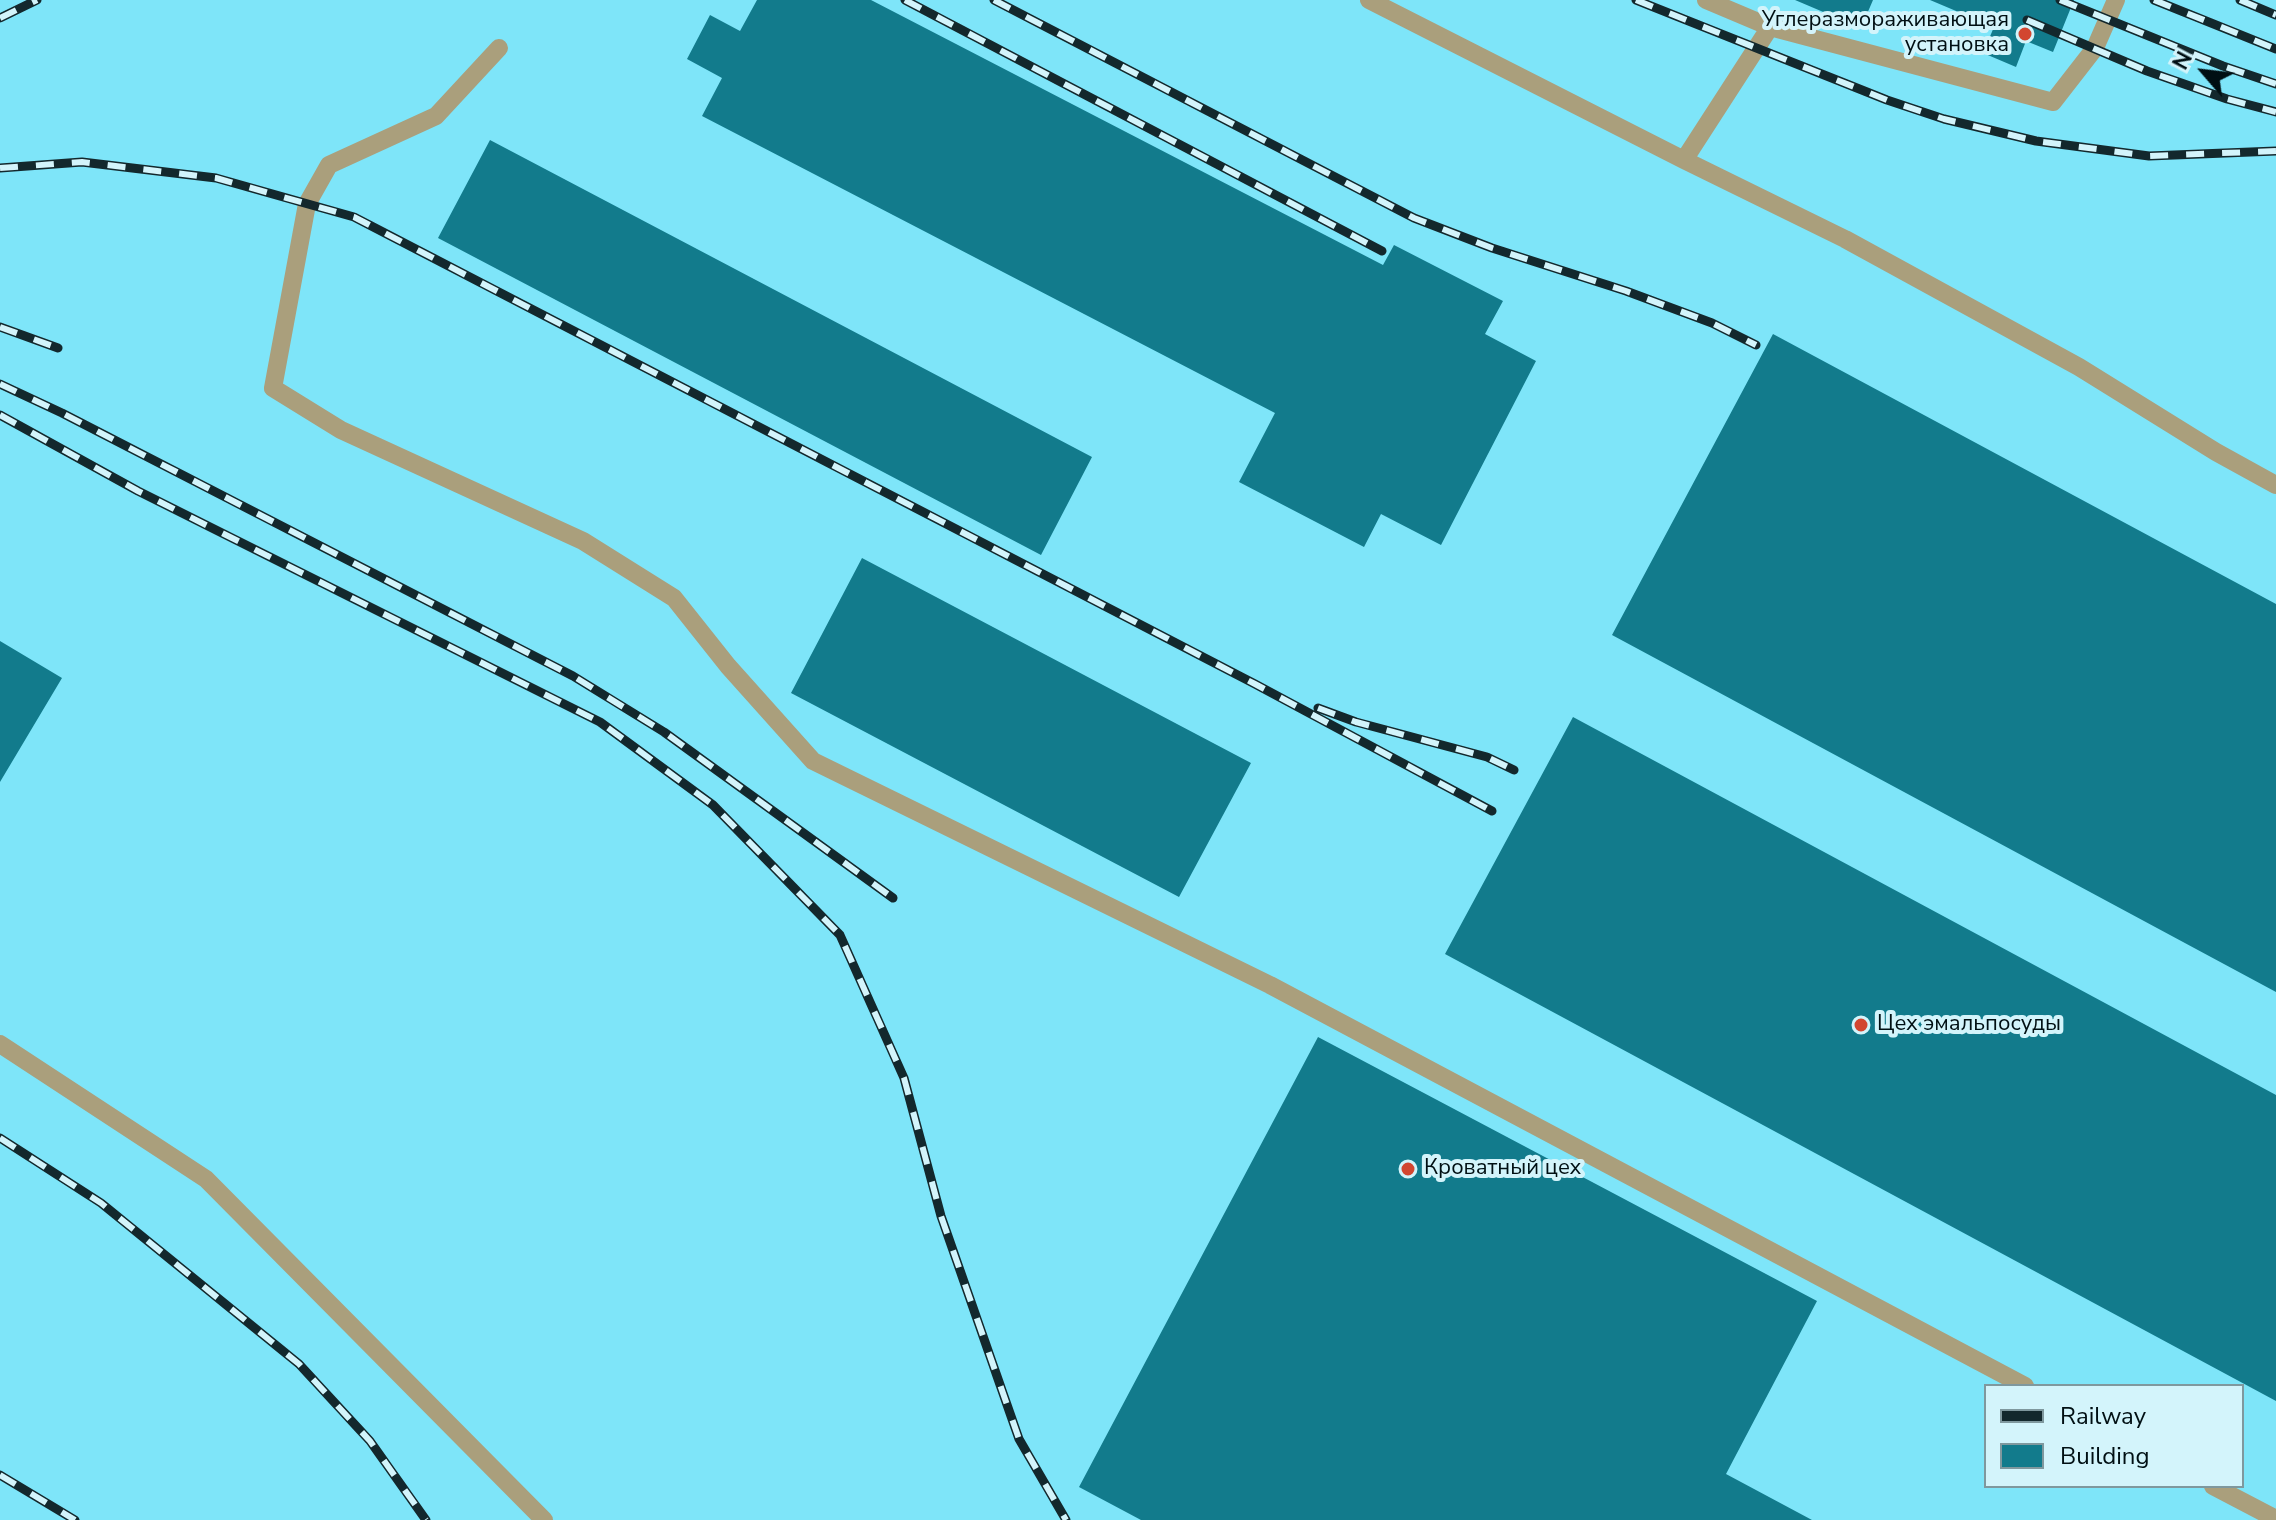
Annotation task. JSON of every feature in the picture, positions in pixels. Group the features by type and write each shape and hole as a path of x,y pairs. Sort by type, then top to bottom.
{"lane":[{"path":"1369,0 1845,239 2065,359 2216,452 2276,485"},
{"path":"1706,0 1770,27 2053,102 2095,48 2116,0"},
{"path":"1684,160 1770,27"},
{"path":"499,48 436,116 329,165 307,204 273,388 341,430 583,541 674,598 728,666 813,761 1270,985 2021,1384"},
{"path":"0,1044 206,1179 544,1520"},
{"path":"2217,1488 2276,1519"}],"shaded area":[{"path":"0,0 2276,0 2276,1520 0,1520"}],"building":[{"path":"757,0 871,0 1383,265 1394,245 1503,301 1485,334 1536,361 1441,545 1381,514 1364,547 1239,482 1275,413 702,116 722,78 687,59 710,15 740,31"},
{"name":"Углеразмораживающая установка","path":"1795,0 1873,0 1861,28"},
{"name":"Углеразмораживающая установка","path":"1930,0 2074,0 2053,52 2026,41 2016,67 1983,53 1994,27"},
{"path":"490,140 1092,457 1041,555 438,238"},
{"path":"1773,334 2276,604 2276,992 1612,635"},
{"path":"862,558 1251,763 1179,897 791,693"},
{"path":"0,641 62,678 0,782"},
{"name":"Цех эмальпосуды","path":"1573,717 2276,1095 2276,1401 1445,954"},
{"name":"Кроватный цех","path":"1318,1037 1817,1301 1726,1474 1812,1520 1141,1520 1079,1487"}],"railway":[{"path":"0,18 37,0"},
{"path":"905,0 1382,251"},
{"path":"994,0 1414,218 1492,248 1626,291 1712,323 1756,345"},
{"path":"1636,0 1887,100 1944,119 2036,141 2149,156 2276,151"},
{"path":"2060,0 2223,66 2276,84"},
{"path":"2154,0 2276,49"},
{"path":"2240,0 2276,15"},
{"path":"2027,20 2147,71 2227,99 2276,112"},
{"path":"0,168 82,162 216,178 354,217 1255,684 1492,811"},
{"path":"0,327 58,348"},
{"path":"0,384 573,676 664,732 893,898"},
{"path":"0,415 138,491 600,722 713,805 840,935 904,1078 941,1216 1019,1439 1066,1520"},
{"path":"1318,708 1356,722 1487,757 1514,770"},
{"path":"0,1138 101,1203 299,1364 370,1441 426,1520"},
{"path":"0,1475 75,1520"}],"place":[{"name":"Углеразмораживающая установка","path":"2025,34"},
{"name":"Цех эмальпосуды","path":"1861,1025"},
{"name":"Кроватный цех","path":"1408,1169"}]}
